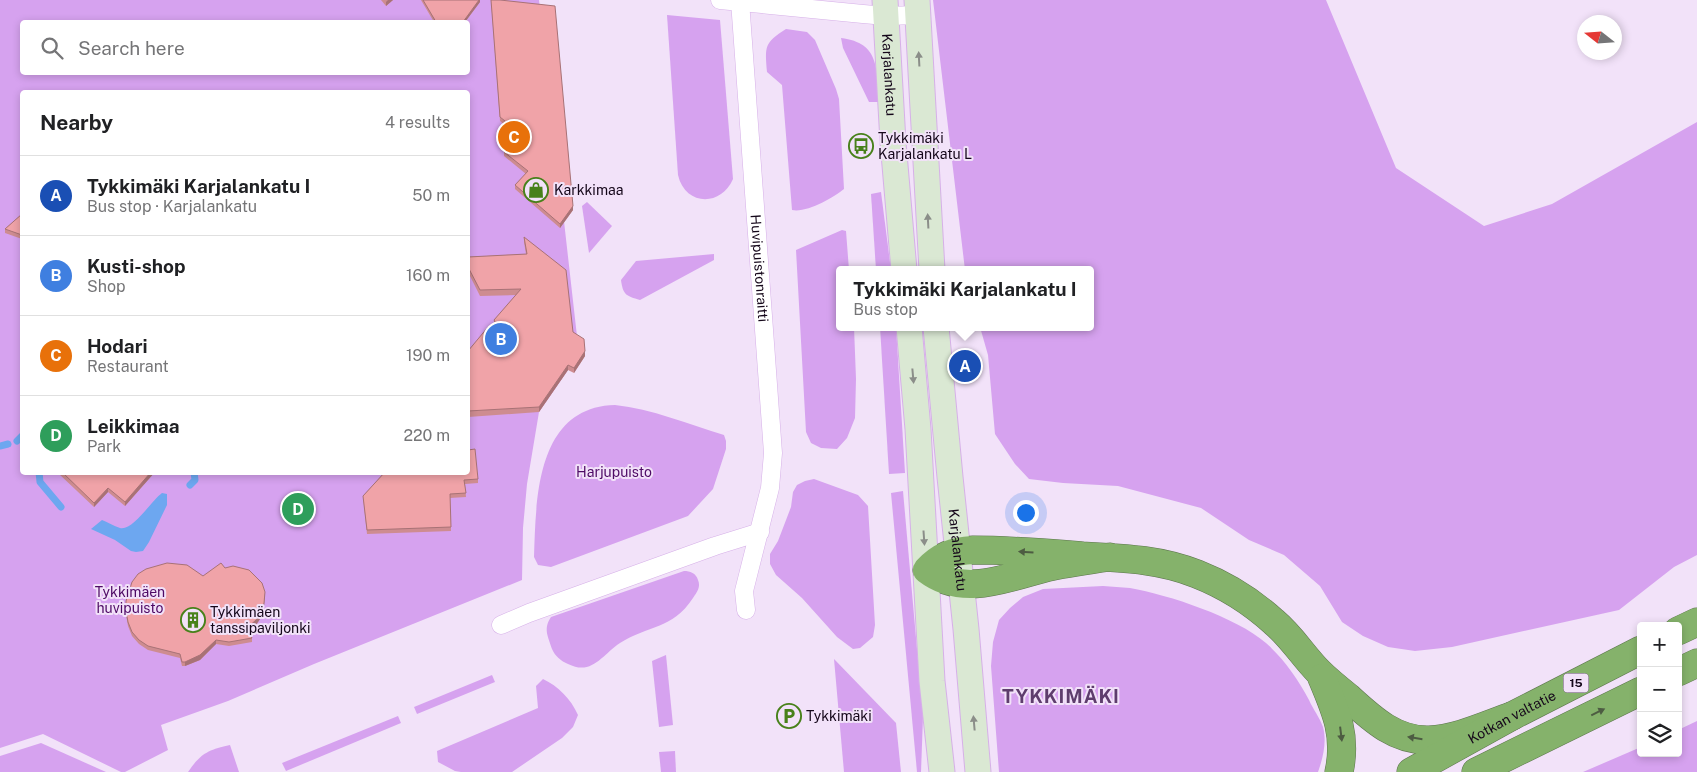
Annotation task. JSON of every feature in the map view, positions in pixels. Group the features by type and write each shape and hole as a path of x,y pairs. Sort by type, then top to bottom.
{"highway":[{"path":"1110,558 1074,562 997,582 961,584 946,582 936,578 927,570 935,561 946,555 957,551 973,550 1138,558 1167,564 1197,574 1249,602 1274,621 1295,642 1319,672 1382,726 1397,734 1412,739 1429,740 1450,737 1512,716"},
{"path":"1682,629 1697,622"},
{"name":"Kotkan valtatie","path":"1411,772 1512,716 1637,652"},
{"path":"1682,670 1697,663"},
{"path":"1319,672 1336,710 1341,732 1342,755 1339,772"},
{"path":"1476,772 1637,693"},
{"path":"1493,772 1554,734"}],"main road":[{"path":"917,7 932,266"},
{"name":"Karjalankatu","path":"886,8 894,151 904,266"},
{"path":"909,331 918,430 932,681 942,772"},
{"name":"Karjalankatu","path":"936,331 978,772"}],"street":[{"path":"720,0 830,12 917,7"},
{"name":"Huvipuistonraitti","path":"740,2 773,453 770,488 744,591 746,610"},
{"path":"501,625 529,613 760,532"}],"green space":[{"name":"Tykkimäen huvipuisto","path":"0,0 539,0 579,354 539,412 527,484 523,528 522,580 228,701 161,725 168,750 125,772 121,772 43,734 0,748"},
{"path":"933,0 1326,0 1396,168 1484,226 1552,204 1697,122 1697,555 1674,567 1619,610 1452,647 1415,651 1388,647 1363,636 1342,622 1320,586 1284,555 1249,540 1201,508 1118,486 1029,479 1015,464 995,434 988,355 981,331 1094,331 1094,266 965,266"},
{"path":"667,15 720,20 733,179 720,195 712,198 704,199 688,193 678,175"},
{"path":"786,29 807,32 815,40 839,99 844,189 820,204 798,210 792,210 782,85 767,72 766,63 766,51 770,42"},
{"path":"841,38 854,41 870,52 876,69 879,102 869,102 843,48"},
{"path":"881,192 890,266 876,266 871,194"},
{"path":"587,202 612,226 589,253 582,206"},
{"path":"842,230 846,231 849,266 836,266 836,331 854,331 855,418 847,438 837,449 821,448 811,443 806,432 796,250"},
{"path":"714,254 714,260 640,300 628,296 624,292 621,280 636,261"},
{"path":"880,331 896,331 905,473 889,474"},
{"name":"Harjupuisto","path":"615,405 656,413 724,435 726,449 713,489 688,516 551,567 538,565 534,557 536,509 546,460 555,439 569,421 589,410"},
{"path":"814,479 858,495 868,506 875,625 873,637 860,648 853,649 837,637 802,598 776,575 770,564 770,554 778,541 791,507 793,492 797,485"},
{"path":"903,491 923,717 921,772 917,772 891,493"},
{"path":"684,571 691,572 696,576 699,583 698,589 685,608 668,622 630,637 590,666 576,667 568,664 558,658 553,652 547,629 551,617"},
{"path":"1103,586 1146,591 1201,608 1238,624 1266,643 1295,677 1322,724 1324,733 1323,756 1318,772 999,772 991,666 993,642 999,620 1023,597 1043,589"},
{"path":"666,655 673,725 659,727 652,661"},
{"path":"834,659 896,723 901,772 844,772"},
{"path":"492,675 495,682 417,714 414,707"},
{"path":"543,679 554,685 564,694 578,715 573,727 562,738 512,772 461,772 438,762 437,751 538,708 536,686"},
{"path":"398,716 401,723 286,771 282,763"},
{"path":"1697,721 1697,772 1583,772 1637,749 1637,757 1682,757 1682,728"},
{"path":"41,743 106,772 0,772 0,756"},
{"path":"230,745 239,772 188,772 201,756"},
{"path":"675,751 676,772 661,772 659,752"}],"water":[{"path":"162,493 167,494 167,505 143,551 131,551 115,540 91,529 102,520 120,528 125,528 136,520"}],"building":[{"path":"423,0 479,0 464,20 435,20"},
{"path":"491,0 555,6 573,206 560,224 515,185 528,171 504,152 520,133 500,117"},
{"path":"20,216 20,234 5,229"},
{"path":"524,237 566,270 573,332 584,339 585,351 574,368 568,365 539,407 470,411 470,349 488,327 501,332 494,320 521,289 480,290 470,271 470,257 527,254"},
{"path":"475,449 478,479 464,480 466,493 450,494 451,527 367,530 363,496 382,475 470,475 470,450"},
{"path":"65,475 148,475 125,502 108,488 94,503"},
{"name":"Tykkimäen tanssipaviljonki","path":"167,563 187,565 203,576 221,563 225,568 233,566 249,570 262,583 265,592 262,612 247,628 252,638 229,642 216,640 200,655 185,662 182,662 180,654 148,646 139,640 132,632 126,611 126,601 132,582 138,574 146,569"}],"waterway":[{"path":"17,441 20,438"},
{"path":"0,446 8,444"},
{"path":"39,475 40,482 61,507"},
{"path":"190,485 195,480 194,475"}],"place":[{"name":"Hodari","path":"514,137"},
{"name":"Tykkimäki Karjalankatu L","path":"861,146"},
{"name":"Karkkimaa","path":"536,190"},
{"name":"Kusti-shop","path":"501,339"},
{"name":"Tykkimäki Karjalankatu I","path":"965,366"},
{"name":"Leikkimaa","path":"298,509"},
{"name":"Tykkimäen tanssipaviljonki","path":"193,620"},
{"name":"Tykkimäki","path":"789,716"}],"district":[{"name":"TYKKIMÄKI","path":"1061,696"}]}
